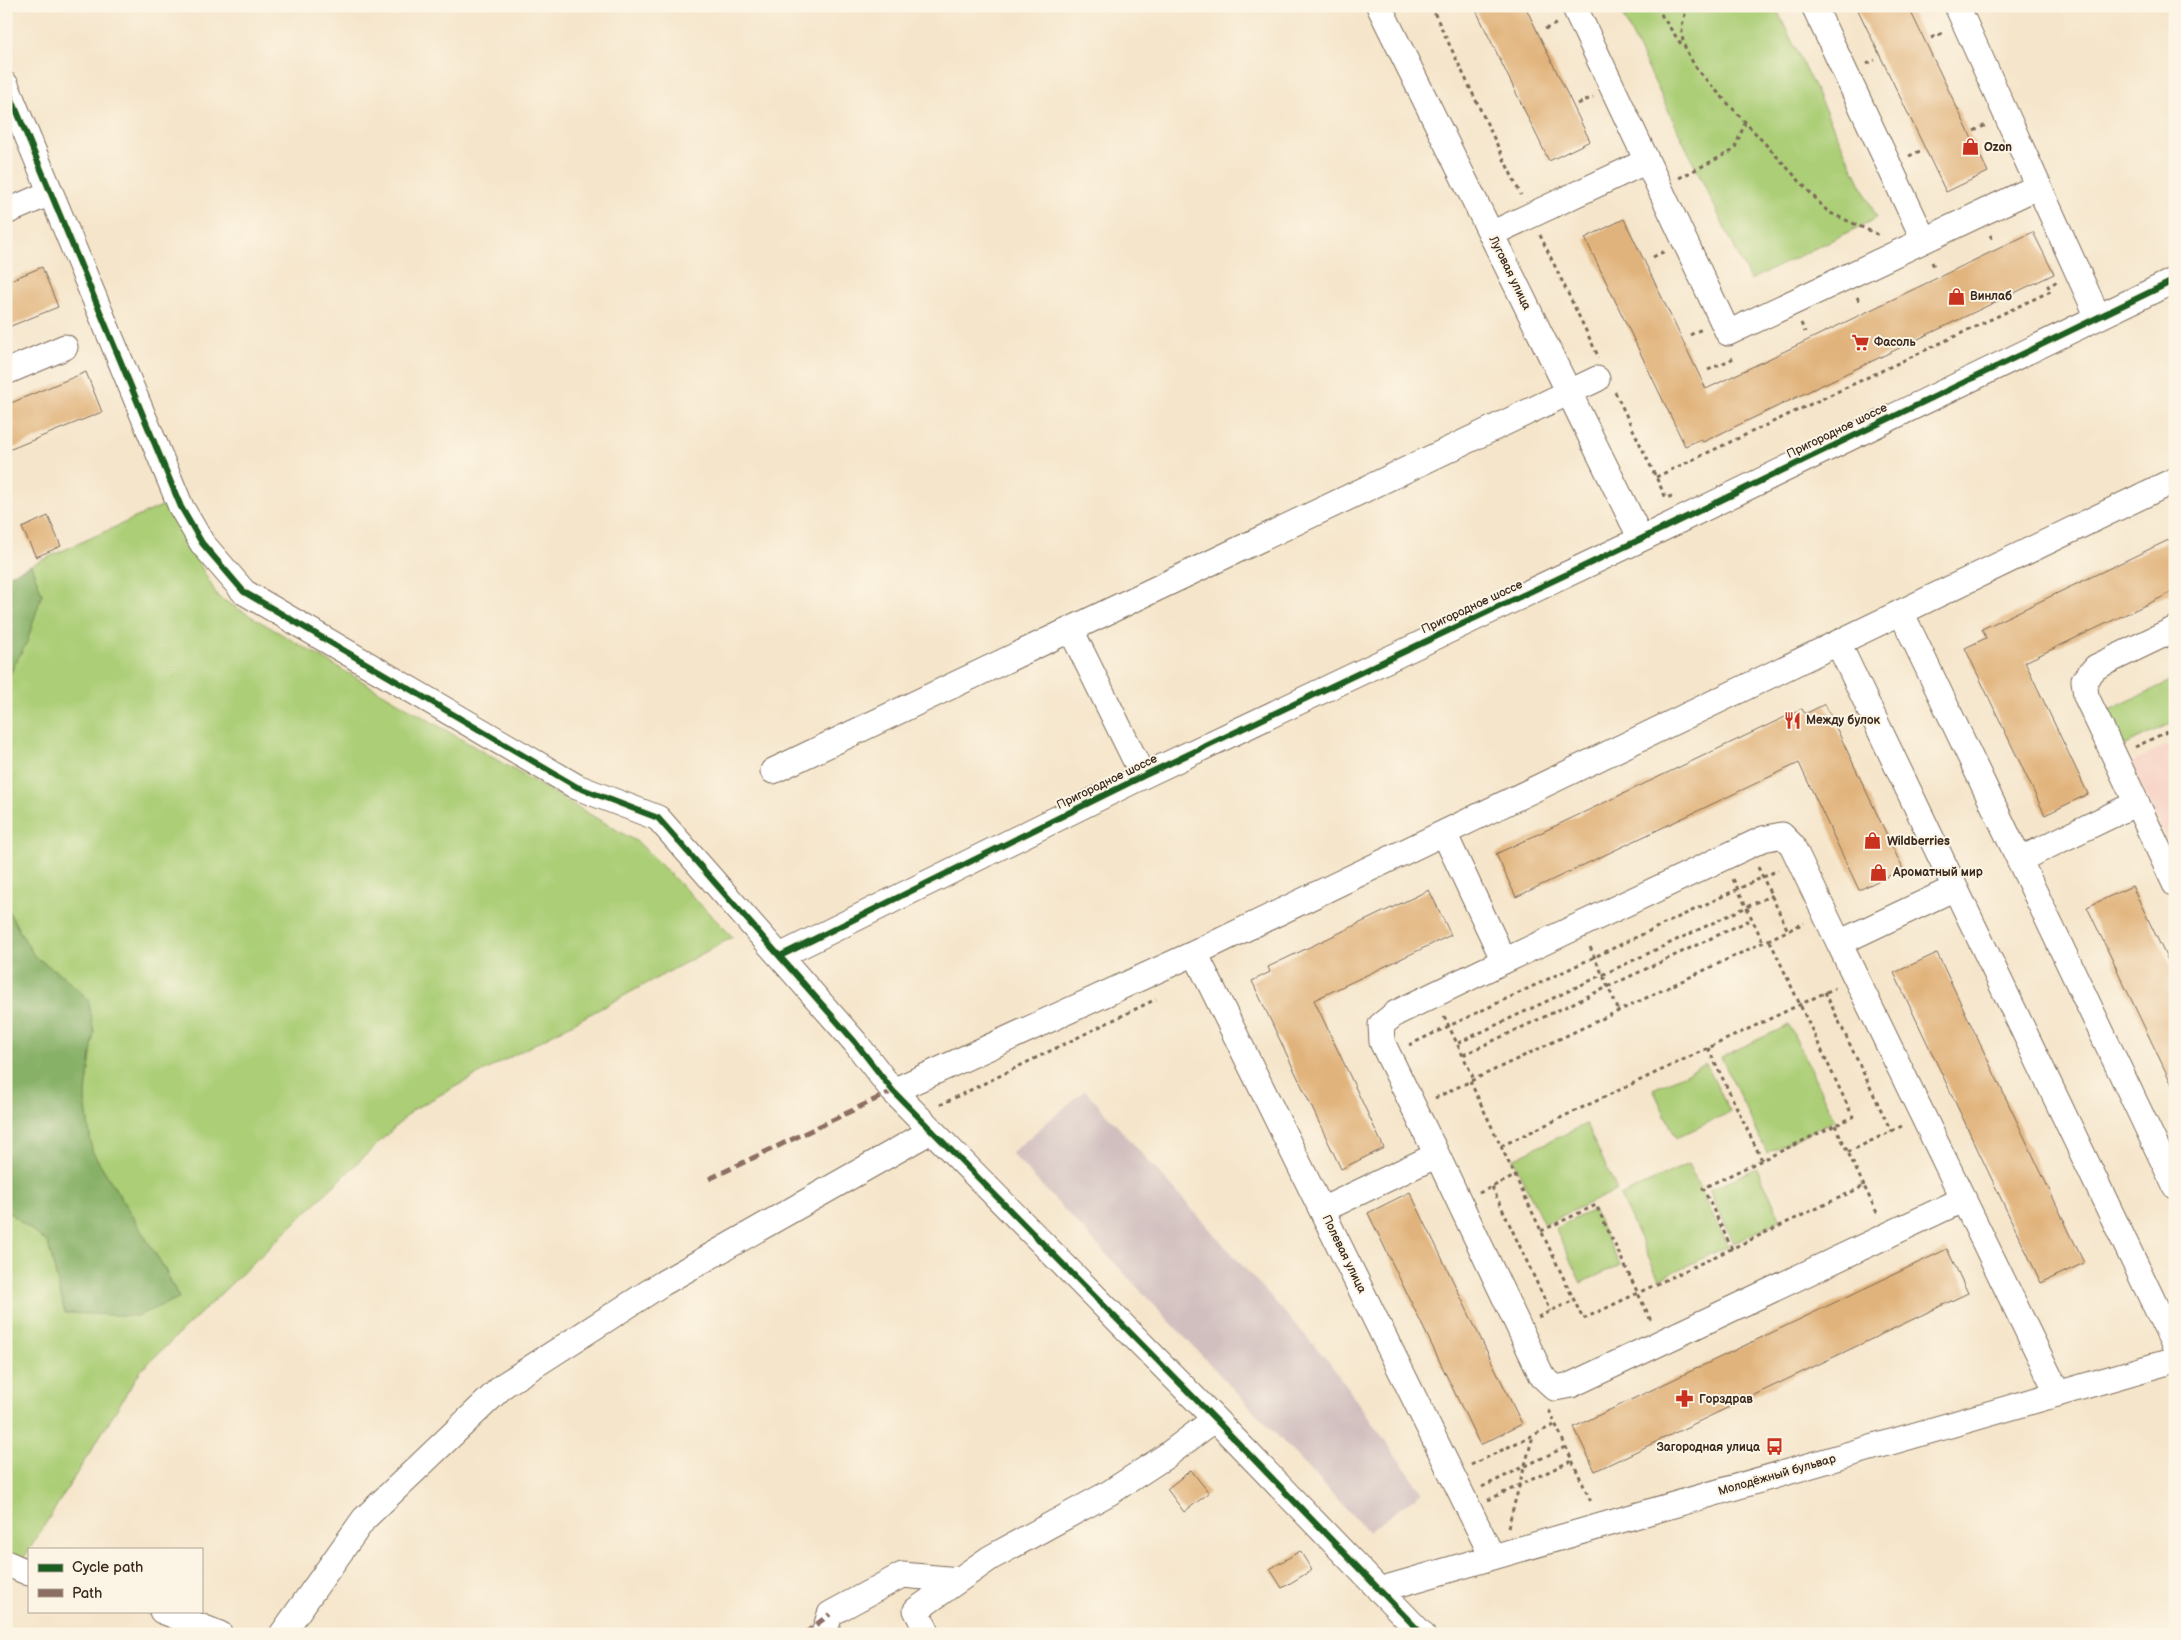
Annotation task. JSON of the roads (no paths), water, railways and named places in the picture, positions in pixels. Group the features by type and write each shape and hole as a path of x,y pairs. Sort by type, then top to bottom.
{"street":[{"name":"Луговая улица","path":"1379,6 1641,539"},
{"path":"1814,6 1924,240"},
{"path":"1568,14 1647,161 1728,333 2039,186"},
{"path":"1953,18 2039,186 2098,317"},
{"path":"6,85 181,507 202,544 244,592 577,787 658,818 855,1042 893,1092 1215,1419 1422,1634"},
{"path":"1491,234 1647,161"},
{"path":"6,212 50,192"},
{"name":"Пригородное шоссе","path":"780,956 1143,776 1641,539 2175,280"},
{"path":"6,372 65,347"},
{"path":"773,771 1597,379"},
{"path":"893,1092 1195,953 2175,480"},
{"path":"1900,612 2175,1186"},
{"path":"2175,629 2096,667 2084,680 2086,696 2175,884"},
{"path":"1071,630 1143,776"},
{"path":"1838,643 2175,1347"},
{"path":"2019,860 2136,803"},
{"path":"1444,833 1504,961"},
{"path":"1964,1199 1571,1385 1555,1388 1542,1376 1388,1055 1382,1042 1381,1025 1396,1013 1504,961 1763,839 1782,835 1792,845 1839,943 1964,1199 2058,1394"},
{"path":"1839,943 1955,888"},
{"name":"Полевая улица","path":"1195,953 1492,1556"},
{"path":"282,1634 364,1519 504,1385 663,1283 924,1124"},
{"path":"1322,1210 1437,1156"},
{"name":"Молодёжный бульвар","path":"1379,1590 2175,1360"},
{"path":"928,1634 916,1610 990,1558 1109,1493 1166,1456 1215,1419"},
{"path":"6,1563 28,1572"},
{"path":"824,1634 830,1614 902,1575 959,1580"},
{"path":"165,1612 220,1634"}],"place":[{"name":"Ozon","path":"1970,147"},
{"name":"Винлаб","path":"1956,296"},
{"name":"Фасоль","path":"1860,342"},
{"name":"Между булок","path":"1792,720"},
{"name":"Wildberries","path":"1873,841"},
{"name":"Ароматный мир","path":"1879,872"},
{"name":"Горздрав","path":"1685,1399"},
{"name":"Загородная улица","path":"1774,1447"}]}
